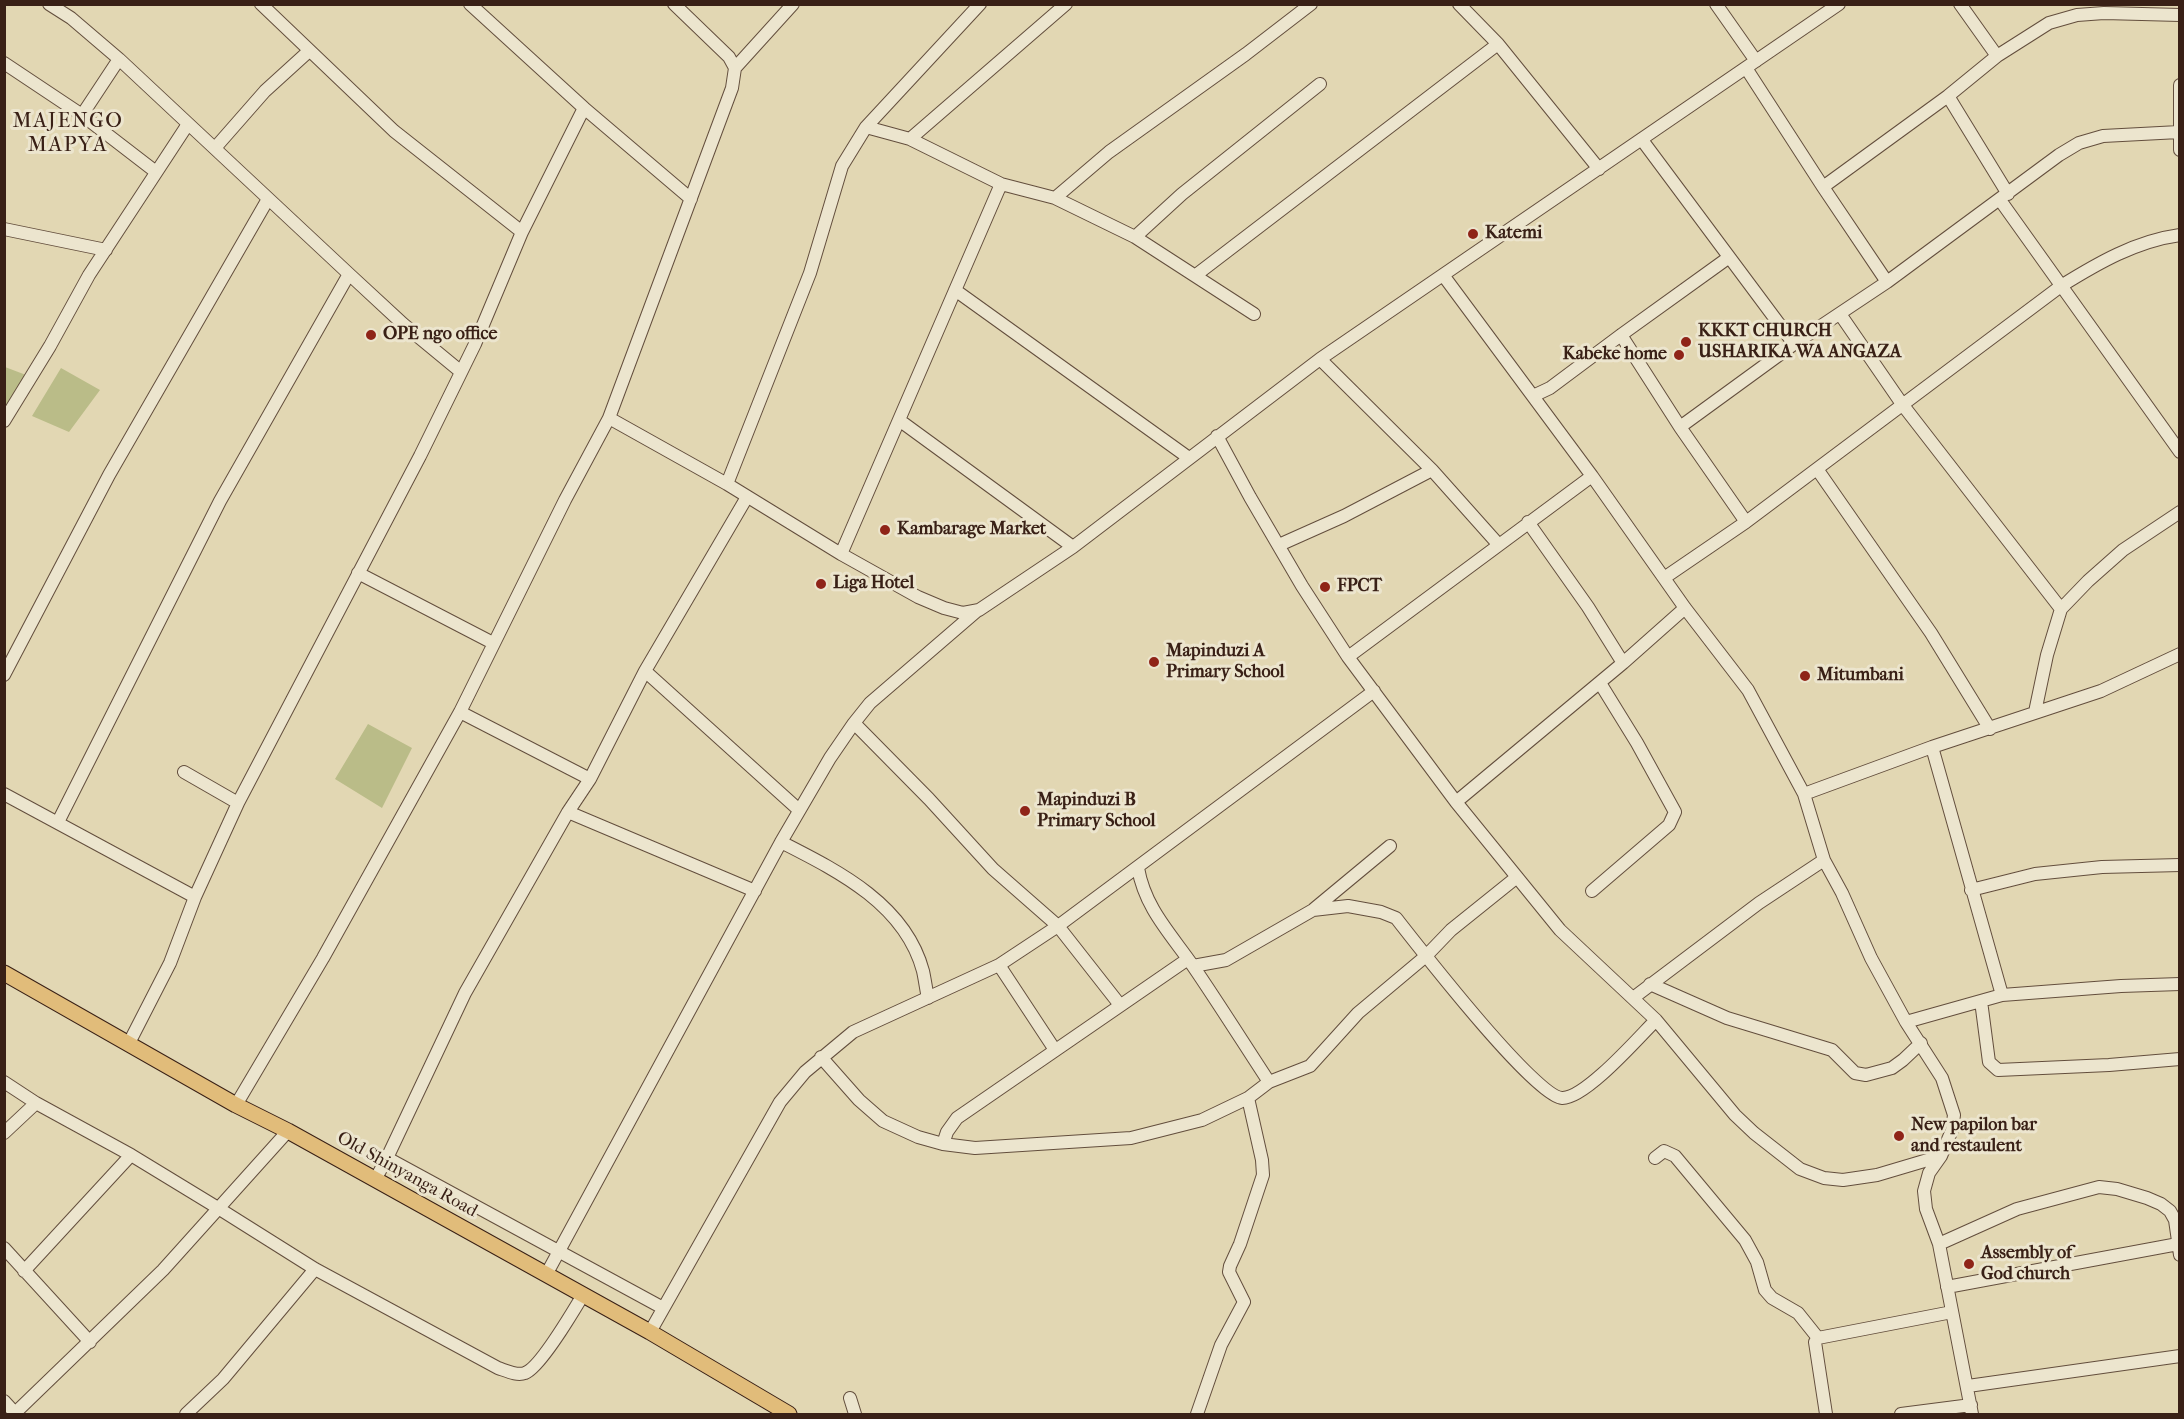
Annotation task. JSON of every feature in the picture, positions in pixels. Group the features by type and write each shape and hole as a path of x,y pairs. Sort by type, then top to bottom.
{"main road":[{"name":"Old Shinyanga Road","path":"4,974 236,1105 288,1131 650,1332 789,1414"}],"street":[{"path":"49,4 71,18 119,58 403,324 460,371"},
{"path":"261,4 394,131 522,232"},
{"path":"470,4 584,108 692,199"},
{"path":"674,4 729,57 735,68"},
{"path":"236,1105 323,958 460,712 565,500 609,418 732,88 735,68 793,4"},
{"path":"727,484 810,273 842,166 866,126 980,4"},
{"path":"910,139 1066,4"},
{"path":"1055,198 1109,152 1246,54 1311,4"},
{"path":"1459,4 1498,44 1599,170"},
{"path":"1716,4 1823,187 1887,282"},
{"path":"546,1275 799,810 854,723 870,703 978,609 1073,547 1320,359 1839,4"},
{"path":"1960,4 1997,56"},
{"path":"1823,187 1948,96 1997,56 2049,23 2077,15 2104,13 2180,15"},
{"path":"1196,275 1498,44"},
{"path":"215,148 265,91 309,51"},
{"path":"82,115 119,58"},
{"path":"4,63 82,115 156,172"},
{"path":"1136,237 1182,194 1320,84"},
{"path":"2180,85 2180,150"},
{"path":"1948,96 2004,197 2061,286 2180,452"},
{"path":"129,1044 170,963 195,897 237,803 420,456 475,344 522,232 584,108"},
{"path":"4,421 50,346 89,275 188,124"},
{"path":"866,126 910,139 1001,184 1055,198 1136,237 1254,314"},
{"path":"1680,427 1794,344 1887,282 2079,143 2103,136 2179,132"},
{"path":"1642,140 1794,344"},
{"path":"841,554 1001,184"},
{"path":"4,675 109,475 268,199"},
{"path":"4,229 106,250"},
{"path":"1664,578 1746,522 2061,286 2105,260 2138,246 2180,235"},
{"path":"1533,396 1550,388 1728,258"},
{"path":"58,822 220,501 349,274"},
{"path":"1443,275 1592,476 1685,608 1748,690 1804,794 1824,860 1842,893 1871,958 1906,1022 1942,1078 1954,1115 1952,1130 1941,1156 1929,1173 1924,1191 1926,1209 1939,1244 1972,1410 1901,1414"},
{"path":"955,290 1189,458"},
{"path":"1840,314 1902,404 2061,609"},
{"path":"1621,334 1680,427 1746,522"},
{"path":"1320,359 1432,471 1498,544"},
{"path":"609,418 727,484 841,554 918,597 963,613 978,609"},
{"path":"899,420 1073,547"},
{"path":"1217,436 1302,586 1348,657 1456,802 1560,930 1656,1020 1735,1115 1800,1169 1824,1178 1844,1180 1877,1175 1941,1156"},
{"path":"1817,469 1931,633 1990,729"},
{"path":"1280,545 1344,516 1432,471"},
{"path":"1348,657 1592,476"},
{"path":"375,1180 465,993 568,812 590,779 645,671 747,497"},
{"path":"2035,712 2047,655 2061,609 2088,580 2123,550 2180,512"},
{"path":"1528,522 1588,607 1623,663"},
{"path":"358,573 493,643"},
{"path":"1456,802 1600,683 1685,608"},
{"path":"1804,794 1932,747 2101,691 2180,654"},
{"path":"645,671 799,810"},
{"path":"1592,891 1669,825 1675,812 1637,743 1600,683"},
{"path":"650,1332 780,1102 821,1057 853,1032 999,965 1058,926 1374,691"},
{"path":"460,712 590,779"},
{"path":"854,723 929,799 993,869 1058,926 1120,1005"},
{"path":"1932,747 2002,995"},
{"path":"184,772 237,803"},
{"path":"4,794 195,897"},
{"path":"568,812 755,891"},
{"path":"781,842 828,866 887,908 913,947 922,970 928,998"},
{"path":"943,1144 947,1132 957,1118 1120,1005 1190,962 1226,960 1313,910 1390,846"},
{"path":"1633,998 1759,903 1824,860"},
{"path":"1971,890 2046,873 2102,867 2180,865"},
{"path":"1138,868 1141,887 1147,902 1190,962 1269,1082"},
{"path":"821,1057 859,1100 883,1121 918,1137 943,1144 975,1148 1131,1138 1202,1120 1248,1098 1269,1082 1310,1066 1358,1013 1426,956 1451,930 1517,877"},
{"path":"1313,910 1348,906 1381,912 1396,918 1515,1060 1539,1085 1553,1095 1562,1098 1575,1094 1597,1079 1656,1020"},
{"path":"999,965 1055,1050"},
{"path":"1650,984 1726,1018 1832,1050 1856,1073 1866,1075 1892,1068 1921,1043"},
{"path":"1906,1022 2002,995 2180,984"},
{"path":"1981,1001 1989,1062 1998,1070 2180,1059"},
{"path":"4,1082 36,1103 131,1155 315,1269 498,1368 516,1374 529,1372 536,1366 583,1295"},
{"path":"1197,1414 1221,1345 1243,1307 1242,1297 1229,1272 1244,1235 1263,1175 1262,1160 1248,1098"},
{"path":"4,1133 36,1103"},
{"path":"4,1401 14,1414 90,1342 163,1270 288,1131"},
{"path":"1655,1158 1664,1151 1675,1156 1745,1240 1757,1262 1765,1290 1772,1298 1798,1313 1818,1338"},
{"path":"24,1271 131,1155"},
{"path":"387,1158 663,1308"},
{"path":"1939,1244 2017,1209 2099,1187 2117,1189 2161,1204 2177,1220 2179,1249 1947,1287"},
{"path":"4,1248 90,1342"},
{"path":"186,1414 223,1379 315,1269"},
{"path":"1826,1414 1815,1342 1818,1338 1952,1312"},
{"path":"1968,1386 2180,1356"},
{"path":"850,1398 855,1414"}],"green space":[{"path":"5,367 34,378 5,420"},
{"path":"61,368 100,390 69,432 32,416"},
{"path":"368,724 412,748 382,808 335,779"}],"place":[{"name":"Katemi","path":"1473,234"},
{"name":"OPE ngo office","path":"371,335"},
{"name":"KKKT CHURCH USHARIKA WA ANGAZA","path":"1686,342"},
{"name":"Kabeke home","path":"1679,355"},
{"name":"Kambarage Market","path":"885,530"},
{"name":"Liga Hotel","path":"821,584"},
{"name":"FPCT","path":"1325,587"},
{"name":"Mapinduzi A Primary School","path":"1154,662"},
{"name":"Mitumbani","path":"1805,676"},
{"name":"Mapinduzi B Primary School","path":"1025,811"},
{"name":"New papilon bar and restaulent","path":"1899,1136"},
{"name":"Assembly of God church","path":"1969,1264"}],"district":[{"name":"MAJENGO MAPYA","path":"68,134"}]}
